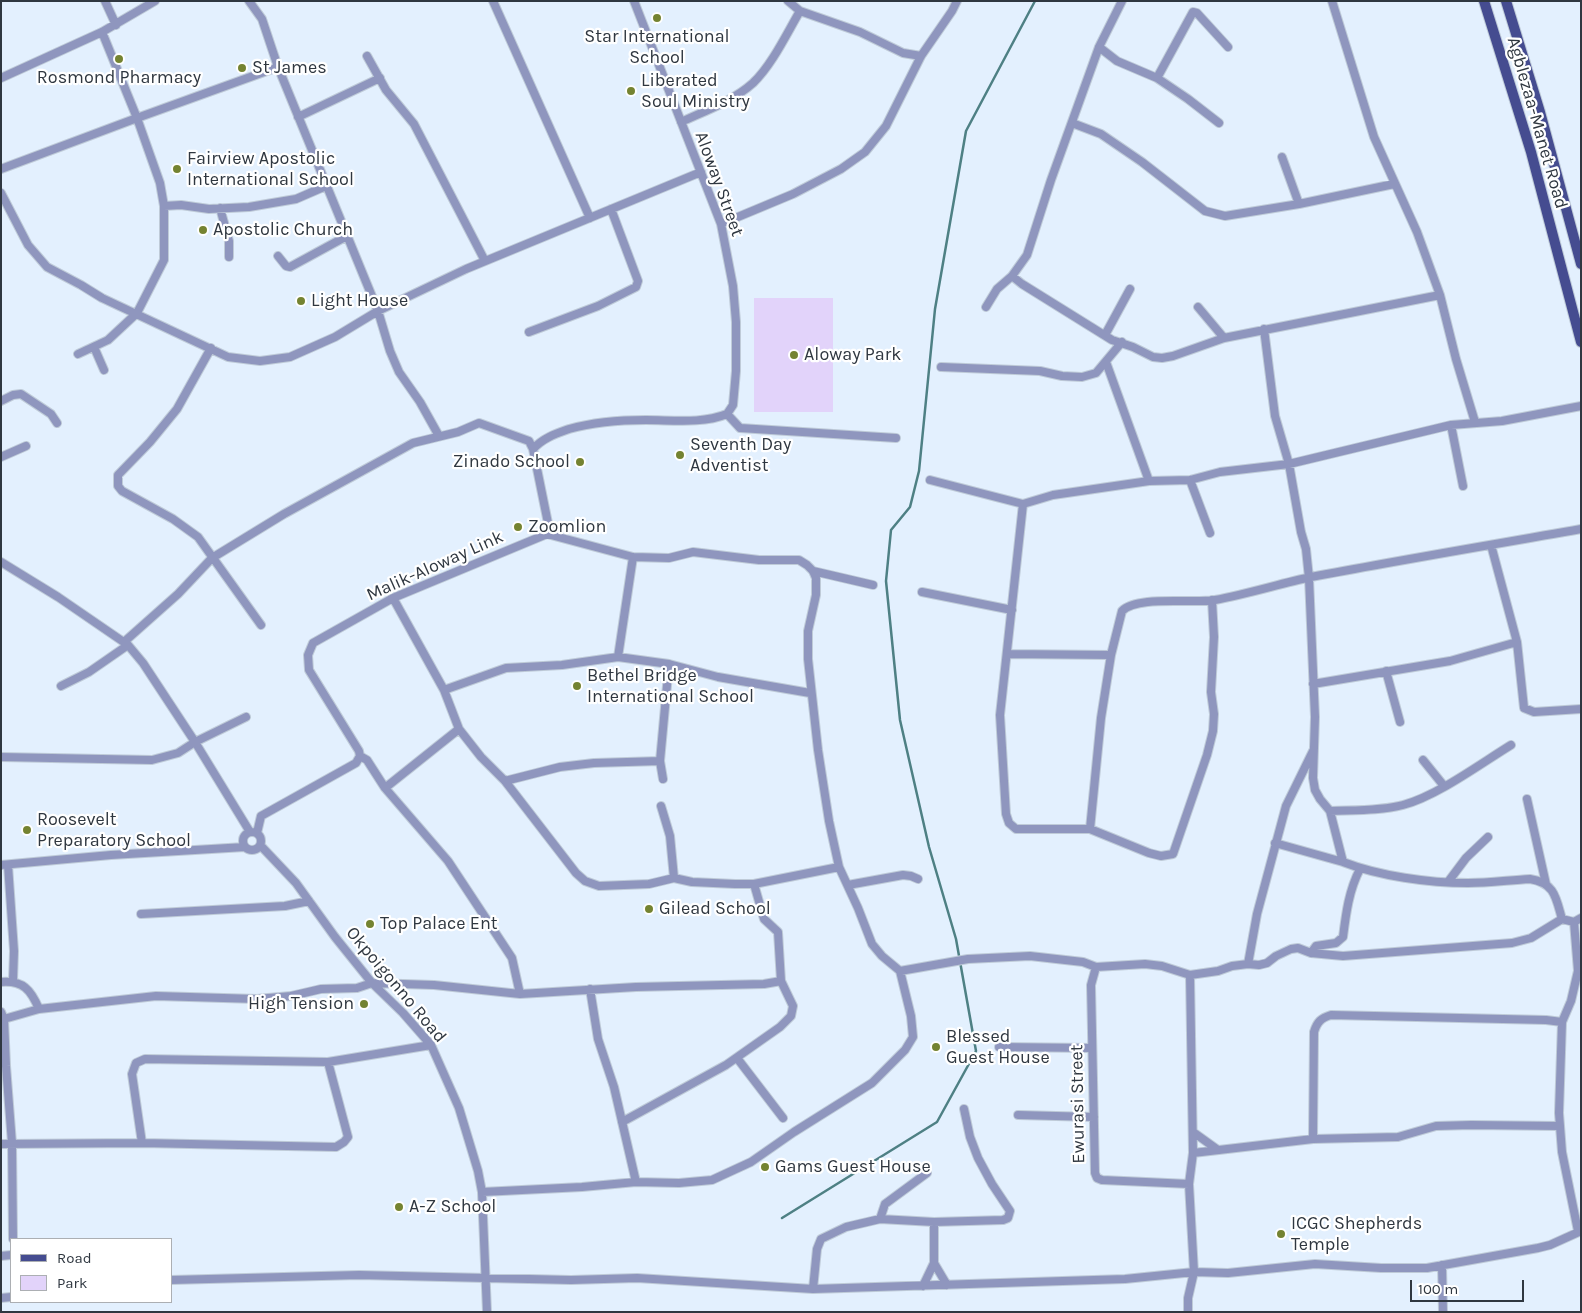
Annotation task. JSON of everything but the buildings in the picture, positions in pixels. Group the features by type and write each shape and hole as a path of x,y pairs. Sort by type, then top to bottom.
{"main road":[{"name":"Agblezaa-Manet Road","path":"1484,1 1531,152 1581,342"},
{"name":"Agblezaa-Manet Road","path":"1506,1 1540,112 1581,264"}],"street":[{"path":"105,1 116,25"},
{"path":"1,78 116,25 155,1"},
{"path":"249,1 262,19 278,67 378,311 390,351 399,372 420,402 439,436"},
{"path":"493,1 590,218"},
{"name":"Aloway Street","path":"634,1 721,224 733,286 736,322 736,371 733,405 727,414"},
{"path":"788,1 800,11 860,32 903,53 921,56"},
{"path":"721,224 793,194 841,169 865,152 886,126 921,56 957,1"},
{"path":"986,308 997,289 1012,276 1026,254 1099,47 1122,1"},
{"path":"1332,1 1374,137 1417,232 1440,295 1456,359 1475,422"},
{"path":"681,122 725,101 753,82 770,61 800,11"},
{"path":"1157,78 1193,12 1197,13 1228,47"},
{"path":"78,354 108,340 137,313 164,260 164,206 160,183 137,118 102,32"},
{"path":"1099,47 1117,61 1157,78 1219,123"},
{"path":"367,56 386,90 414,124 485,261"},
{"path":"1,169 278,67"},
{"path":"298,117 380,78"},
{"path":"1072,123 1101,134 1142,162 1182,194 1211,213 1226,216 1299,204 1394,184"},
{"path":"1282,157 1299,204"},
{"path":"1,193 3,204 28,246 47,267 102,298 228,357 260,360 290,357 335,337 378,311 485,261 701,172"},
{"path":"164,206 181,205 209,209 249,207 296,199 326,186"},
{"path":"220,208 229,241 229,257"},
{"path":"529,332 598,306 636,287 638,281 611,209"},
{"path":"278,256 286,266 290,267 347,236"},
{"path":"1012,276 1112,340 1122,342 1162,358 1180,354 1224,338 1440,295"},
{"path":"1104,335 1130,289"},
{"path":"1198,307 1224,338"},
{"path":"1264,329 1275,416 1289,464 1296,509 1306,550 1309,578 1313,684 1315,790 1330,811 1343,862"},
{"path":"941,366 1040,371 1062,376 1082,377 1096,373 1122,342"},
{"path":"94,347 104,370"},
{"path":"211,348 177,408 150,442 118,475 118,486 122,491 173,519 198,537 261,625"},
{"path":"1106,362 1149,481"},
{"path":"1,401 21,394 51,414 57,422"},
{"path":"930,480 1023,504 1053,494 1149,481 1190,480 1220,472 1289,464 1451,425 1502,420 1581,406"},
{"path":"532,449 540,441 553,434 592,424 627,420 713,419 727,414 740,428 896,438"},
{"path":"61,686 88,672 126,643 178,594 212,558 284,514 413,443 458,432 479,423 528,441 532,449 549,528 547,534 633,557 669,558 693,552 759,560 799,560 807,564 816,578 816,595 808,631 810,693 828,812 839,867 872,944 882,956 900,971 911,1016 913,1037 905,1050 872,1083 794,1132 751,1162 712,1180 679,1183 636,1182 482,1192"},
{"path":"1451,425 1463,486"},
{"path":"1,457 26,446"},
{"path":"1190,480 1210,533"},
{"path":"1023,504 1000,715 1006,814 1009,823 1016,829 1090,829 1149,853 1162,856 1173,854 1207,755 1213,731 1214,714 1211,692 1214,637 1212,600"},
{"path":"1090,829 1101,718 1111,655 1122,611 1130,605 1212,600 1309,578 1581,529"},
{"name":"Malik-Aloway Link","path":"520,994 512,958 448,862 385,788 367,760 360,756 359,751 309,670 308,655 313,643 392,598 547,534"},
{"path":"1491,545 1517,642 1524,708 1534,712 1581,709"},
{"path":"618,657 633,557"},
{"path":"1,573 3,564 58,597 126,643 144,663 253,833 261,836 262,841 261,846 251,851 245,847 5,865 14,951 14,981"},
{"path":"812,571 873,585"},
{"path":"922,592 1012,610"},
{"path":"392,598 444,690 459,729 505,781 576,873 585,881 598,886 649,884 674,878 692,882 754,884 839,867"},
{"path":"1313,684 1450,660 1517,642"},
{"path":"1007,654 1111,655"},
{"path":"444,690 506,668 562,665 618,657 669,664 718,677 810,693"},
{"path":"663,779 660,762 669,664"},
{"path":"1386,671 1400,722"},
{"path":"1,757 152,760 178,753 195,742 246,717"},
{"path":"385,788 459,729"},
{"path":"1330,811 1402,806 1425,798 1511,745"},
{"path":"1248,964 1257,914 1286,806 1314,749"},
{"path":"245,847 243,838 253,833 261,816 356,763 360,756"},
{"path":"1424,760 1444,786"},
{"path":"505,781 560,767 594,763 660,762"},
{"path":"1527,799 1546,884"},
{"path":"661,806 670,836 674,878"},
{"path":"1448,882 1466,858 1488,837"},
{"path":"1275,843 1343,862 1360,869 1409,878 1468,883 1540,880 1555,893 1562,919"},
{"name":"Okpoigonno Road","path":"261,846 296,883 372,983 403,1013 431,1045 459,1108 478,1171 482,1192 487,1312"},
{"path":"1311,952 1316,946 1336,943 1343,937 1347,907 1360,869"},
{"path":"848,885 903,874 918,879"},
{"path":"622,1122 737,1058 780,1027 790,1016 793,1006 780,981 778,932 764,919 754,884"},
{"path":"141,914 284,906 309,901"},
{"path":"172,1280 359,1275 571,1280 637,1278 813,1289 1125,1279 1194,1272 1228,1273 1315,1264 1381,1268 1427,1268 1538,1248 1550,1245 1579,1231 1562,1152 1559,1113 1562,1022 1571,1001 1578,971 1577,920 1562,919 1531,938 1512,943 1343,956 1311,952 1298,948 1291,949 1276,956 1267,963 1259,965 1232,966 1218,971 1190,975 1162,966 1145,964 1096,967 1083,962 1042,957 968,959 900,971"},
{"name":"Ewurasi Street","path":"1096,967 1091,985 1095,1173 1097,1178 1189,1184"},
{"path":"1188,1312 1188,1298 1194,1272 1189,1184 1193,1153 1190,975"},
{"path":"1,982 14,981 28,990 40,1009"},
{"path":"13,1238 12,1144 4,1066 3,1015 156,996 257,999 291,996 321,990 357,988 372,983 434,985 520,994 590,989 764,984 780,981"},
{"path":"590,989 598,1039 614,1087 636,1182"},
{"path":"1313,1139 1314,1032 1317,1024 1323,1018 1331,1015 1546,1020 1562,1022"},
{"path":"142,1143 132,1074 136,1064 145,1059 328,1062 431,1045"},
{"path":"999,1047 1092,1048"},
{"path":"737,1058 783,1118"},
{"path":"1,1144 142,1143 336,1147 344,1142 348,1136 328,1062"},
{"path":"813,1289 817,1250 821,1239 846,1227 880,1219 934,1222 1003,1220 1010,1215 1010,1211 992,1184 975,1152 964,1109"},
{"path":"1018,1114 1094,1117"},
{"path":"1193,1153 1313,1139 1398,1137 1436,1126 1471,1124 1560,1126"},
{"path":"1193,1132 1218,1150"},
{"path":"880,1219 885,1204 927,1173"},
{"path":"923,1286 934,1263 934,1222"},
{"path":"934,1263 947,1285"},
{"path":"1442,1265 1443,1312"}],"green space":[{"name":"Aloway Park","path":"754,298 833,298 833,412 754,412"}],"waterway":[{"path":"782,1218 937,1122 976,1051 956,939 929,847 900,720 886,581 891,530 910,507 919,471 935,309 966,131 1035,1"}],"place":[{"name":"Star International School","path":"657,18"},
{"name":"Rosmond Pharmacy","path":"119,59"},
{"name":"St James","path":"242,68"},
{"name":"Liberated Soul Ministry","path":"631,91"},
{"name":"Fairview Apostolic International School","path":"177,169"},
{"name":"Apostolic Church","path":"203,230"},
{"name":"Light House","path":"301,301"},
{"name":"Aloway Park","path":"794,355"},
{"name":"Seventh Day Adventist","path":"680,455"},
{"name":"Zinado School","path":"580,462"},
{"name":"Zoomlion","path":"518,527"},
{"name":"Bethel Bridge International School","path":"577,686"},
{"name":"Roosevelt Preparatory School","path":"27,830"},
{"name":"Gilead School","path":"649,909"},
{"name":"Top Palace Ent","path":"370,924"},
{"name":"High Tension","path":"364,1004"},
{"name":"Blessed Guest House","path":"936,1047"},
{"name":"Gams Guest House","path":"765,1167"},
{"name":"A-Z School","path":"399,1207"},
{"name":"ICGC Shepherds Temple","path":"1281,1234"}]}
